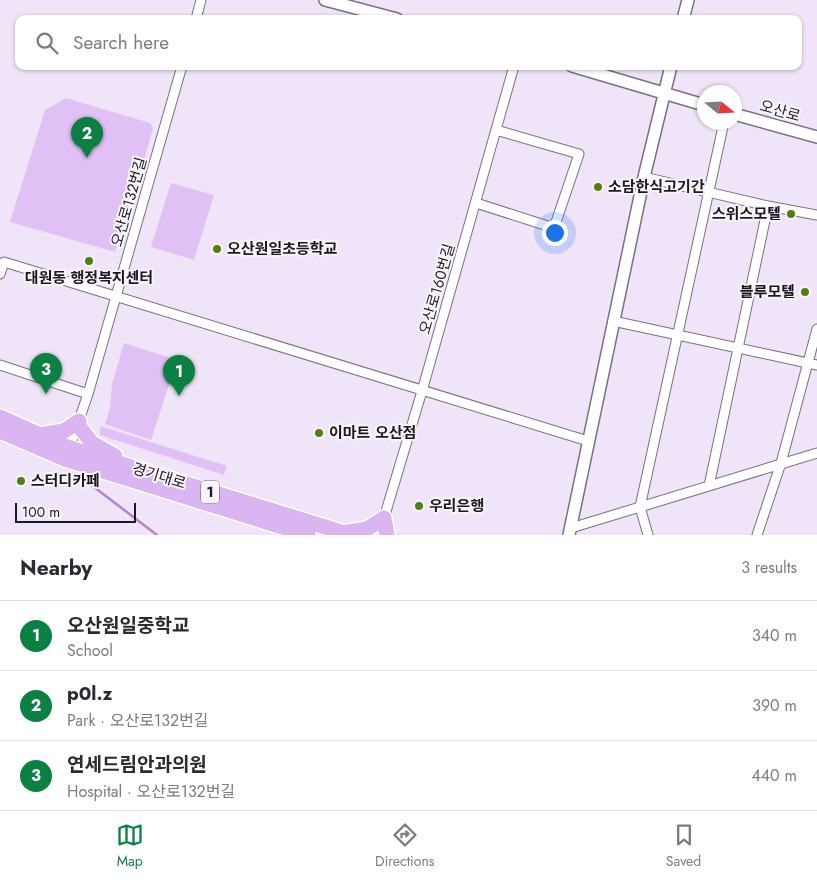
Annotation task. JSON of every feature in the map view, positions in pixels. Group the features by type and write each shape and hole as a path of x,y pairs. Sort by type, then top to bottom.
{"main road":[{"name":"경기대로","path":"0,417 40,435 67,454 145,472 347,534"},
{"path":"40,435 64,431 79,423 92,443 145,472"},
{"name":"경기대로","path":"0,431 308,535"},
{"path":"347,534 368,529 384,518 387,535"}],"street":[{"path":"197,15 201,0"},
{"path":"325,0 383,15"},
{"path":"684,15 688,0"},
{"name":"오산로132번길","path":"67,454 88,394 181,70"},
{"name":"오산로160번길","path":"384,518 513,70"},
{"path":"585,70 697,103"},
{"path":"570,532 644,177 671,70"},
{"name":"오산로","path":"742,116 817,137"},
{"path":"476,203 554,228 579,154 496,130"},
{"path":"648,535 640,507 722,130"},
{"path":"644,177 768,206 817,215"},
{"path":"709,486 740,348 768,206"},
{"path":"0,274 4,262 588,441"},
{"path":"614,321 813,364"},
{"path":"757,535 813,364 817,329"},
{"path":"0,365 88,394"},
{"path":"570,532 640,507 817,453"}],"shaded area":[{"path":"66,98 150,123 153,128 136,188 128,199 125,221 115,252 10,222 45,110"},
{"path":"171,183 214,195 194,260 151,247"},
{"path":"124,343 177,360 151,440 105,424 110,408 112,384"},
{"path":"100,426 227,466 224,475 100,435"}],"waterway":[{"path":"90,484 157,535"}],"place":[{"name":"p0l.z","path":"87,158"},
{"name":"소담한식고기간","path":"598,187"},
{"name":"스위스모텔","path":"791,214"},
{"name":"오산원일초등학교","path":"217,249"},
{"name":"대원동 행정복지센터","path":"89,261"},
{"name":"블루모텔","path":"805,292"},
{"name":"연세드림안과의원","path":"46,394"},
{"name":"오산원일중학교","path":"179,396"},
{"name":"이마트 오산점","path":"319,433"},
{"name":"스터디카페","path":"21,481"},
{"name":"우리은행","path":"419,506"}]}
